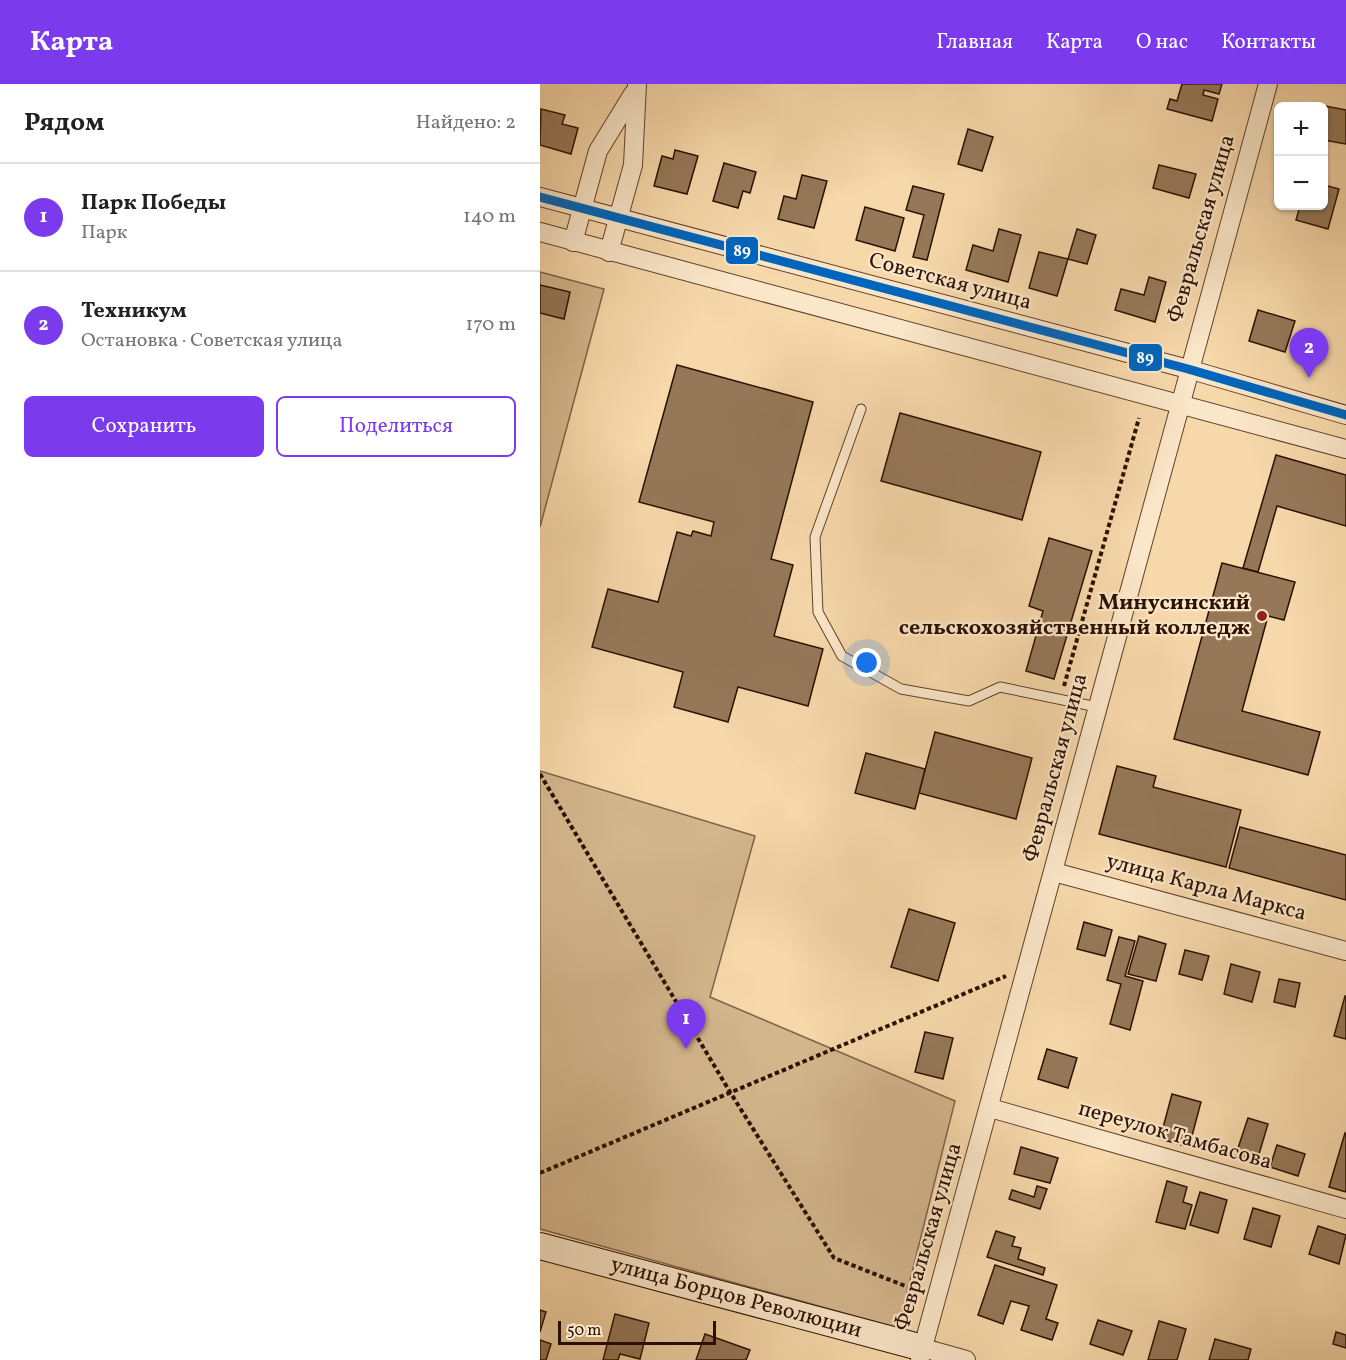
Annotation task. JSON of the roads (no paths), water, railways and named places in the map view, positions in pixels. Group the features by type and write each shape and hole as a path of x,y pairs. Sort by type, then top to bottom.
{"street":[{"name":"Февральская улица","path":"921,1354 1054,872 1188,369 1268,84"},
{"path":"573,242 598,152 635,88"},
{"path":"609,252 633,165 635,88"},
{"name":"Советская улица","path":"540,197 1188,369 1346,415"},
{"path":"540,232 1346,449"},
{"name":"улица Карла Маркса","path":"1054,872 1346,951"},
{"name":"переулок Тамбасова","path":"990,1108 1346,1209"},
{"name":"улица Борцов Революции","path":"540,1246 921,1354 966,1360"}],"lane":[{"path":"861,409 815,537 818,612 842,656 901,689 969,701 1000,687 1097,707"}],"place":[{"name":"Техникум","path":"1309,378"},
{"name":"Минусинский сельскохозяйственный колледж","path":"1262,616"},
{"name":"Парк Победы","path":"686,1049"}]}
